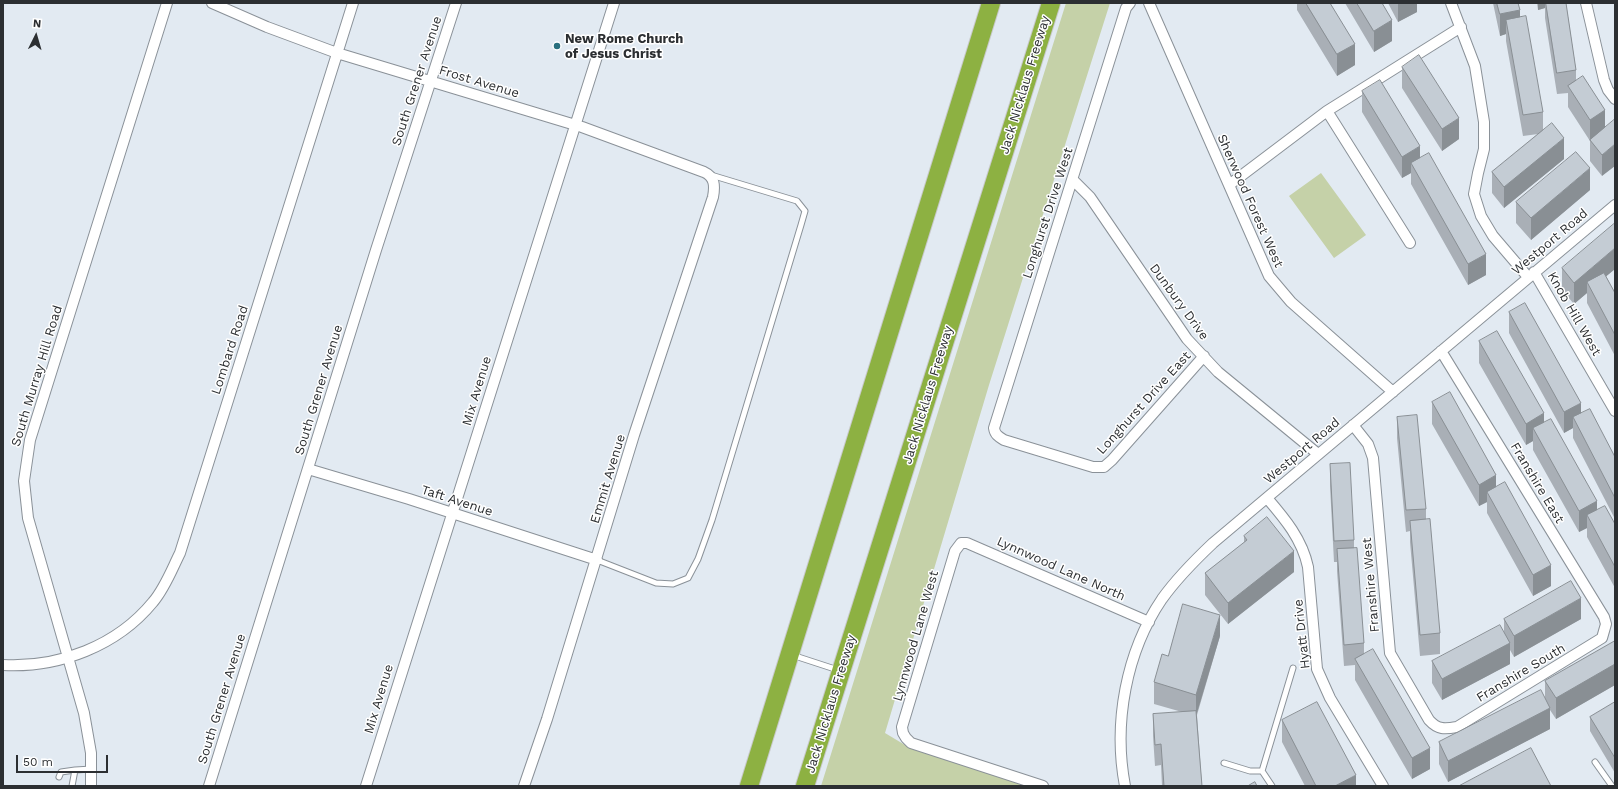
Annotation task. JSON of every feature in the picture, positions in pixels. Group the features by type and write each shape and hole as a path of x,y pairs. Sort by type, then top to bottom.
{"highway":[{"path":"749,786 991,3"},
{"name":"Jack Nicklaus Freeway","path":"805,786 1051,3"}],"street":[{"name":"South Murray Hill Road","path":"91,786 92,769 86,725 28,518 24,481 26,459 30,440 167,3"},
{"name":"Frost Avenue","path":"212,3 267,27 337,53 575,125 712,177"},
{"name":"Lombard Road","path":"3,665 50,663 90,650 104,643 133,622 144,612 161,589 180,553 353,3"},
{"name":"South Grener Avenue","path":"209,786 376,250 432,81 456,3"},
{"name":"Mix Avenue","path":"366,786 614,3"},
{"name":"Longhurst Drive West","path":"1104,467 1093,467 1004,440 998,437 994,432 996,421 1126,8 1130,3"},
{"name":"Sherwood Forest West","path":"1149,3 1269,276 1291,302 1393,392"},
{"name":"Knob Hill West","path":"1451,3 1475,66 1484,122 1484,149 1474,194 1481,216 1493,236 1531,275 1615,411"},
{"path":"1586,3 1604,80 1608,90 1615,99"},
{"path":"1229,185 1327,111 1461,27"},
{"path":"1327,111 1410,243"},
{"name":"Emmit Avenue","path":"524,786 547,719 597,560 634,435 713,197 715,188 712,177"},
{"name":"Dunbury Drive","path":"1072,180 1090,197 1187,339 1218,372 1318,454"},
{"name":"Westport Road","path":"1125,786 1121,750 1121,721 1125,692 1132,662 1149,622 1166,595 1194,561 1318,454 1615,205"},
{"name":"Franshire East","path":"1441,351 1604,617 1606,624 1605,630"},
{"name":"Longhurst Drive East","path":"1104,467 1112,460 1204,356"},
{"name":"Franshire West","path":"1353,425 1368,444 1373,458 1390,653 1429,720 1435,727 1444,729"},
{"name":"Taft Avenue","path":"308,469 452,513 597,560"},
{"name":"Hyatt Drive","path":"1267,498 1289,524 1305,553 1308,567 1317,669 1330,698 1383,786"},
{"name":"Lynnwood Lane North","path":"961,543 973,545 1149,622"},
{"name":"Lynnwood Lane West","path":"961,543 954,551 902,727 903,733 911,743 1044,786"},
{"name":"Franshire South","path":"1444,729 1457,727 1595,644 1602,638 1605,630"}],"lane":[{"path":"597,560 656,583 673,584 688,578 698,558 712,520 801,225 805,211 797,201 712,177"},
{"path":"790,654 841,672"},
{"path":"1262,771 1293,668"},
{"path":"1595,762 1612,786"},
{"path":"1224,763 1250,771 1262,771"},
{"path":"59,777 61,772 92,769"},
{"path":"72,786 75,770"},
{"path":"1262,771 1272,786"}],"green space":[{"path":"1066,3 1110,3 989,385 885,733 905,745 1026,786 821,786"},
{"path":"1321,173 1366,235 1334,258 1289,196"}],"building":[{"path":"1306,3 1330,3 1355,44 1337,54"},
{"path":"1357,3 1382,3 1392,20 1374,31"},
{"path":"1497,3 1518,3 1520,10 1500,14"},
{"path":"1546,3 1566,3 1576,70 1557,73"},
{"path":"1526,16 1543,112 1523,115 1506,20"},
{"path":"1419,55 1459,118 1442,129 1402,67"},
{"path":"1583,76 1605,110 1590,120 1568,86"},
{"path":"1380,80 1420,146 1402,157 1362,91"},
{"path":"1615,119 1615,144 1602,155 1590,140"},
{"path":"1552,123 1564,138 1504,187 1492,172"},
{"path":"1576,152 1590,168 1531,218 1516,202"},
{"path":"1429,153 1486,254 1468,264 1411,163"},
{"path":"1615,223 1615,248 1574,283 1562,268"},
{"path":"1604,273 1615,293 1615,335 1587,282"},
{"path":"1525,303 1581,403 1564,412 1509,312"},
{"path":"1497,331 1544,413 1526,424 1479,341"},
{"path":"1450,392 1496,475 1479,485 1432,402"},
{"path":"1590,409 1615,457 1615,498 1573,417"},
{"path":"1417,415 1426,509 1406,510 1397,417"},
{"path":"1551,419 1597,501 1579,511 1533,428"},
{"path":"1350,463 1354,540 1334,541 1330,464"},
{"path":"1505,482 1551,565 1533,575 1487,492"},
{"path":"1605,506 1615,524 1615,567 1587,515"},
{"path":"1267,517 1294,551 1228,603 1205,573 1247,540 1244,536"},
{"path":"1430,519 1440,633 1420,635 1410,521"},
{"path":"1357,548 1364,643 1344,645 1337,549"},
{"path":"1571,581 1581,598 1514,636 1504,619"},
{"path":"1183,604 1220,615 1196,695 1154,682 1162,654 1168,656"},
{"path":"1500,625 1510,643 1442,679 1432,661"},
{"path":"1615,641 1615,664 1556,698 1545,681"},
{"path":"1373,649 1430,748 1412,758 1355,659"},
{"path":"1541,690 1550,708 1448,761 1439,742"},
{"path":"1317,702 1356,775 1335,786 1316,786 1282,720"},
{"path":"1615,702 1615,758 1590,717"},
{"path":"1196,711 1202,786 1164,786 1161,744 1155,745 1153,714"},
{"path":"1531,748 1551,786 1459,786"},
{"path":"1255,782 1257,786 1248,786"}],"place":[{"name":"New Rome Church of Jesus Christ","path":"557,46"}]}
